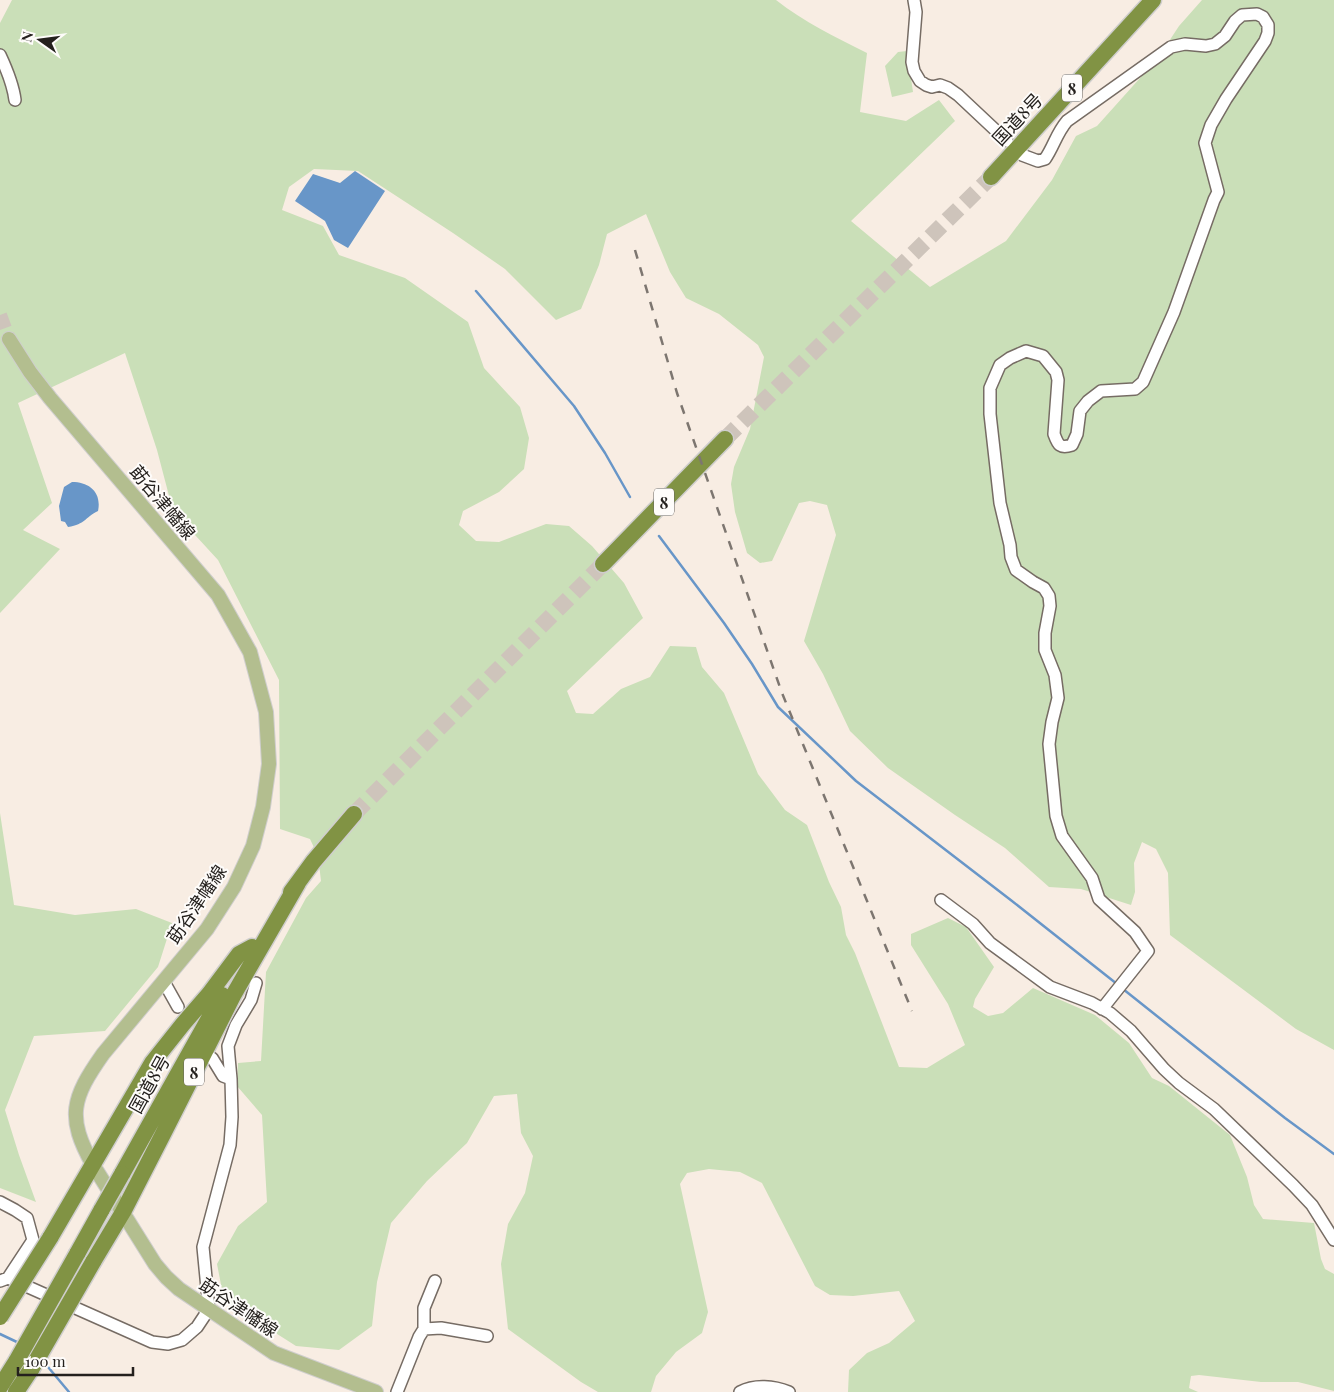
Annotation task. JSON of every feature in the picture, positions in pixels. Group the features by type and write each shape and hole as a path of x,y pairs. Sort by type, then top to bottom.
{"highway":[{"name":"国道8号","path":"991,177 1153,0"},
{"name":"8","path":"603,564 725,439"},
{"name":"国道8号","path":"0,1387 218,1002 252,947 313,862 354,814"},
{"name":"8","path":"16,1392 32,1368 122,1212 234,994 298,883"},
{"name":"8","path":"0,1317 50,1238 152,1063 209,994 239,954 252,947"}],"main road":[{"name":"莇谷津幡線","path":"9,339 30,372 50,398 218,595 250,652 266,712 269,764 263,807 253,846 234,887 207,929 102,1054 89,1074 77,1102 75,1115 79,1133 93,1165 155,1264 166,1277 208,1309 274,1353 376,1392"}],"street":[{"path":"914,0 916,12 912,62 914,71 920,81 932,87 940,85 948,88 1007,141"},
{"path":"1022,155 1038,161 1045,160 1052,148 1055,137 1066,121 1171,47 1185,44 1206,46 1215,44 1225,36 1235,21 1242,15 1257,14 1263,17 1268,25 1265,41 1211,125 1205,144 1218,192 1174,312 1143,382 1135,389 1101,390 1080,411 1077,434 1072,445 1066,447 1062,447 1057,442 1054,434 1058,380 1056,372 1043,356 1026,351 1010,358 1000,365 990,388 990,414 1000,503 1011,557 1016,570 1044,588 1049,596 1050,606 1045,633 1045,650 1055,675 1058,698 1049,744 1056,816 1062,836 1092,878 1099,899 1135,932 1148,951 1102,1009"},
{"path":"0,55 10,77 15,100"},
{"path":"941,900 973,924 990,944 1050,987 1092,1003 1110,1013 1131,1031 1164,1069 1179,1083 1214,1109 1312,1204 1334,1240"},
{"path":"164,982 178,1007"},
{"path":"0,1202 27,1218 33,1240 4,1280 152,1342 168,1344 182,1340 197,1327 208,1309 203,1247 230,1145 232,1117 228,1046 236,1025 251,1000 256,983"},
{"path":"212,1058 222,1076 231,1079"},
{"path":"397,1392 424,1329 424,1308 435,1280"},
{"path":"424,1329 441,1328 487,1336"},
{"path":"740,1392 759,1387 778,1388 789,1392"}],"green space":[{"path":"12,0 776,0 809,22 867,53 860,112 906,121 939,100 955,121 851,221 930,287 1006,241 1052,180 1076,136 1097,126 1158,58 1179,26 1202,0 1334,0 1334,1050 1296,1029 1170,935 1168,873 1156,849 1142,842 1134,863 1135,892 1131,905 1081,889 1049,887 1005,848 888,768 850,731 823,674 804,641 836,535 827,505 810,501 799,503 772,561 760,563 747,553 735,512 731,484 734,467 750,429 764,357 758,345 719,314 686,298 670,272 646,214 607,234 599,265 581,309 556,320 505,269 358,171 314,169 289,187 282,210 323,226 339,255 405,278 468,322 484,368 520,407 529,438 524,469 499,492 463,511 459,525 476,541 499,542 546,524 569,526 592,546 624,583 643,618 567,691 576,713 593,714 621,689 650,677 670,646 696,647 702,667 724,693 758,774 785,810 807,825 829,882 841,907 846,935 855,953 899,1067 927,1068 965,1045 948,1004 911,945 911,934 948,918 966,927 994,967 975,999 973,1007 988,1016 1003,1013 1033,988 1095,1015 1129,1043 1152,1078 1169,1086 1230,1135 1247,1177 1254,1205 1263,1219 1314,1223 1321,1259 1325,1269 1334,1274 1334,1391 1298,1382 1261,1382 1199,1375 1191,1376 1189,1388 1198,1392 848,1392 849,1370 867,1353 889,1343 915,1321 899,1291 853,1296 830,1295 815,1286 762,1183 740,1172 709,1169 687,1173 680,1184 708,1312 702,1333 676,1352 656,1376 651,1392 598,1392 581,1382 508,1329 501,1264 508,1224 525,1193 533,1156 521,1133 517,1094 494,1096 467,1143 427,1181 391,1223 377,1282 372,1326 339,1350 296,1346 224,1300 217,1264 238,1226 267,1202 262,1115 237,1086 238,1063 261,1061 266,972 306,898 321,881 318,856 310,839 280,829 279,680 218,560 173,511 157,450 125,353 18,403 52,503 23,530 60,549 0,613 0,23"},
{"path":"907,51 913,92 892,97 885,66 898,52"},
{"path":"0,813 14,905 75,915 136,909 172,923 158,967 105,1031 34,1036 5,1110 36,1202 0,1188"}],"water":[{"path":"355,171 385,191 348,248 334,240 325,221 295,201 313,174 340,183"},
{"path":"72,482 84,484 93,489 99,504 98,511 82,522 68,527 65,522 61,521 59,506 64,487"}],"waterway":[{"path":"476,291 574,406 605,453 630,497"},
{"path":"659,536 724,623 778,707 856,781 1117,984"},
{"path":"1123,989 1285,1118 1334,1154"},
{"path":"0,1334 19,1343"},
{"path":"43,1361 69,1392"}],"tunnel":[{"path":"725,439 991,177"},
{"path":"0,315 9,339"},
{"path":"354,814 603,564"}],"railway":[{"path":"635,250 677,393 782,693 912,1011"}]}
